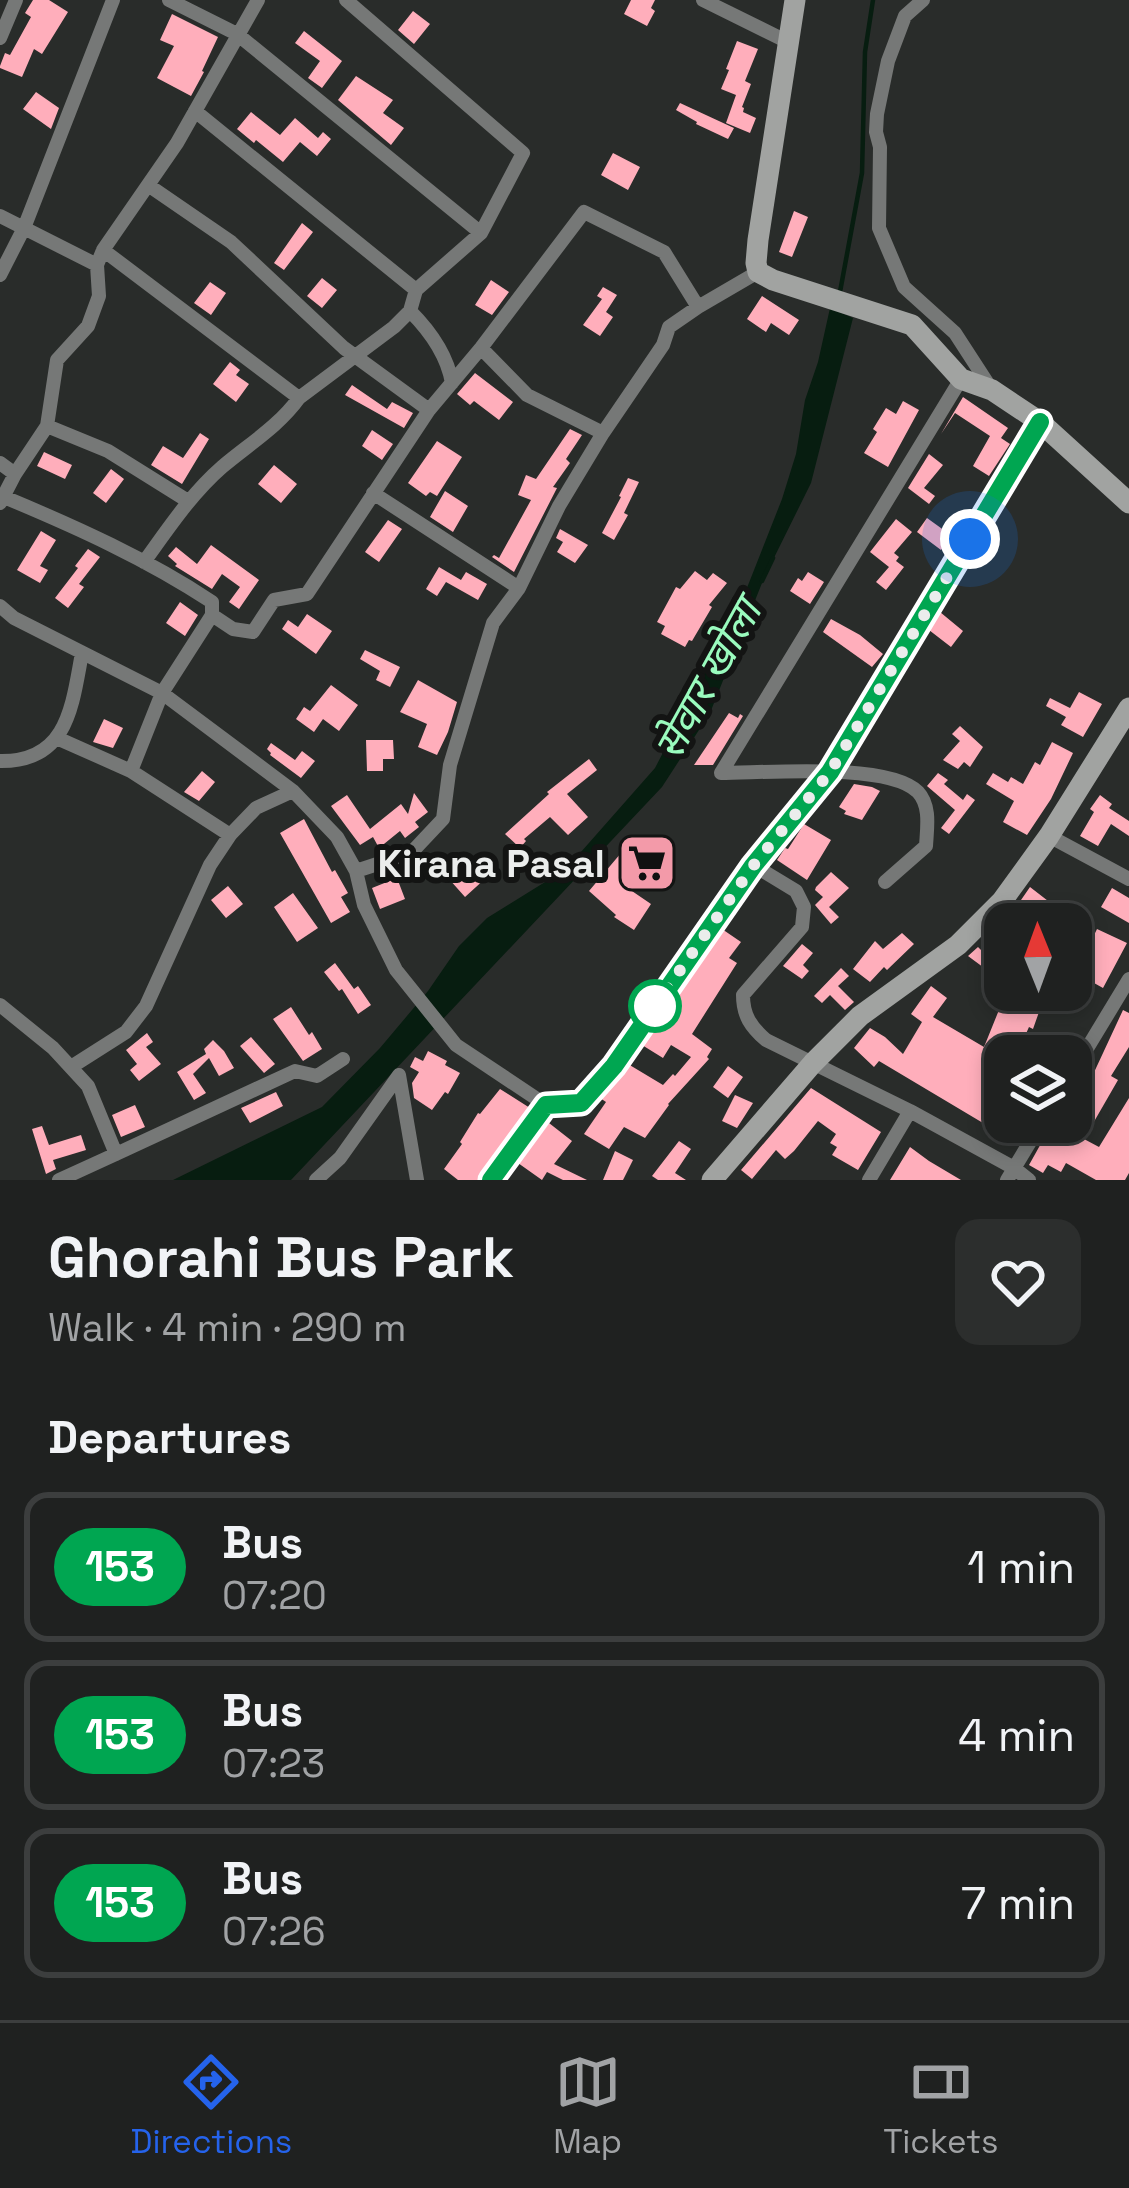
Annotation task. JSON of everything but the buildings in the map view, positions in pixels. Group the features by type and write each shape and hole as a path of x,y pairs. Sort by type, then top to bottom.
{"street":[{"path":"0,38 16,0"},
{"path":"0,275 24,228 113,0"},
{"path":"169,0 237,34 481,233"},
{"path":"130,771 162,693 212,615 212,602 65,522 2,500 47,426 56,360 88,326 99,296 97,265 104,250 195,111 258,0"},
{"path":"144,562 188,501 221,468 266,434 298,398 410,310 416,290 481,233 523,154 346,0"},
{"path":"703,0 788,42"},
{"path":"758,272 758,241 795,0"},
{"path":"923,0 905,8 877,114 878,228 904,286 956,333 992,390"},
{"path":"195,111 416,290"},
{"path":"148,185 231,242 344,347 429,410"},
{"path":"212,615 233,629 253,632 274,600 308,593 429,410 584,212 664,252 698,307"},
{"path":"0,216 97,265"},
{"path":"104,250 298,398"},
{"path":"758,272 912,325 961,379 992,390 1040,422 1129,503"},
{"path":"356,872 411,854 443,819 450,765 494,623 519,588 559,506 603,433 663,345 669,327 758,272"},
{"path":"410,310 441,350 452,383"},
{"path":"481,348 527,395 603,433"},
{"path":"885,882 926,846 928,816 919,792 895,778 830,772 721,773 961,379"},
{"path":"0,606 14,618 162,693 293,791 337,837 396,970 455,1045 546,1105 581,1103 614,1066 753,866 830,772 1040,422"},
{"path":"47,426 107,452 188,501"},
{"path":"0,463 15,474"},
{"path":"373,494 519,588"},
{"path":"0,761 23,761 58,739 72,709 82,652"},
{"path":"712,1180 860,1016 958,945 1002,902 1129,709"},
{"path":"58,739 130,771 230,835"},
{"path":"71,1067 126,1032 146,1006 210,866 230,835 256,808 293,791"},
{"path":"1049,836 1124,876 1129,858"},
{"path":"753,866 796,891 804,907 802,927 743,995 751,1027 766,1040 910,1111 1011,1174 1029,1180"},
{"path":"1092,1040 1129,979"},
{"path":"0,1005 88,1086 116,1154"},
{"path":"59,1180 296,1072 316,1076 343,1059"},
{"path":"316,1180 340,1158 399,1076 417,1180"},
{"path":"491,1180 546,1105"},
{"path":"869,1180 910,1111"},
{"path":"1011,1174 1029,1143"}],"water":[{"path":"830,308 853,318 811,483 764,578 710,713 662,787 291,1180 173,1180 322,1107 380,1048 459,946 487,918 566,869 655,768 741,603 782,499"}],"waterway":[{"name":"सेवार खोला","path":"840,292 862,173 865,52 873,0"},
{"name":"सेवार खोला","path":"762,581 773,558"}],"bus line":[{"name":"153","path":"491,1180 546,1105 581,1103 614,1066 753,866 830,772 1040,422"}],"place":[{"name":"Kirana Pasal","path":"647,863"}],"route":[{"path":"655,1006 753,866 830,772 970,539"}]}
